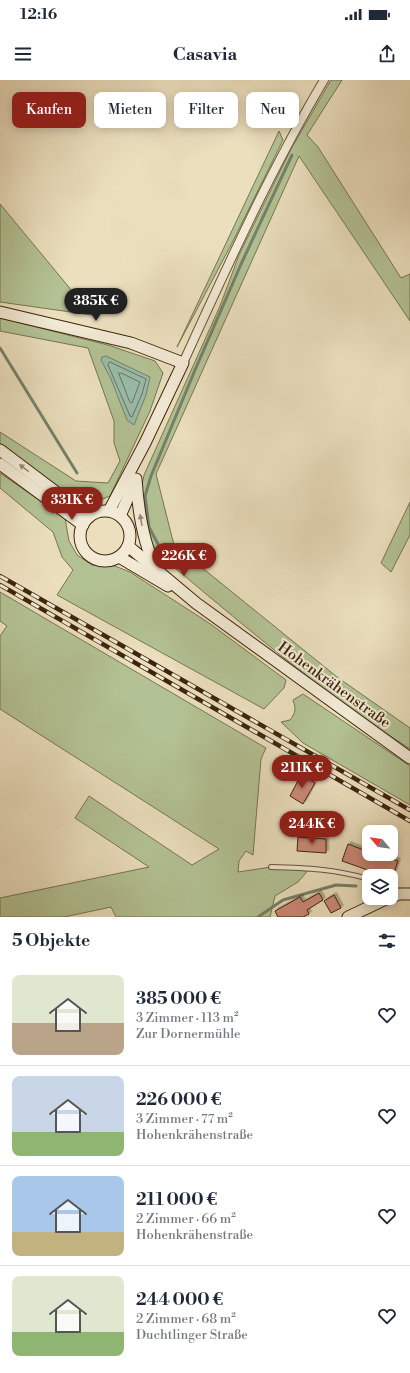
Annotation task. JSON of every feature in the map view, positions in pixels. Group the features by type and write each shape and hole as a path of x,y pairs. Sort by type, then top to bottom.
{"main road":[{"path":"0,312 132,343 183,363 145,443 109,511"},
{"path":"120,516 136,479 145,443"},
{"path":"0,450 86,521"},
{"path":"0,464 86,521"},
{"path":"136,479 147,547 157,570"},
{"path":"109,511 120,516 130,530 128,546 119,557 113,560 102,561 90,557 81,542 81,530 86,521 98,512 109,511"},
{"path":"128,546 196,603"},
{"path":"119,557 196,603"},
{"name":"Hohenkrähenstraße","path":"196,603 340,709 410,758"},
{"path":"398,895 410,894"},
{"path":"348,917 372,905"}],"street":[{"path":"183,363 260,198 293,132 324,80"}],"lane":[{"path":"270,866 326,869 362,877"}],"shaded area":[{"path":"331,80 342,80 307,135 318,147 401,278 410,274 410,321 299,156 156,474 174,545 337,677 410,728 410,749 344,704 312,680 249,630 157,553 147,534 141,490 144,475 220,306 239,255 291,149"},
{"path":"279,131 283,140 231,245 177,347"},
{"path":"0,204 92,315 0,302"},
{"path":"0,318 108,345 155,361 163,373 150,411 110,496 91,504 74,500 0,444 0,432 76,481 108,483 120,461 114,443 114,421 88,348 0,331"},
{"path":"0,473 65,518 69,541 77,555 92,565 115,566 130,572 209,623 286,680 284,688 264,709 57,595 73,570 62,557 53,532 0,488"},
{"path":"410,502 410,535 391,572 381,563"},
{"path":"0,592 266,748 261,759 253,855 246,851 239,861 238,872 271,867 311,867 298,882 275,896 270,917 116,917 111,907 64,917 0,917 0,898 149,867 75,818 89,796 192,865 219,849 0,709 0,636 7,626 0,621"},
{"path":"303,694 410,766 410,805 303,743 281,722 290,720 295,710 293,700"}],"water":[{"path":"106,356 150,377 146,395 134,425 127,420 111,379 101,360 102,357"}],"building":[{"path":"301,775 315,783 303,804 290,796"},
{"path":"298,837 326,839 326,853 297,851"},
{"path":"348,844 362,849 362,861 398,861 395,869 365,869 342,861"},
{"path":"319,893 323,900 307,910 309,914 303,917 278,917 275,911 300,897 303,902"},
{"path":"334,895 341,908 331,913 324,901"}],"waterway":[{"path":"181,569 159,546 149,527 145,496 151,476 195,370 242,262 292,155"},
{"path":"0,348 77,473"},
{"path":"258,917 283,900 336,885 356,886"}],"railway":[{"path":"0,576 410,810"},
{"path":"0,585 410,821"}]}
